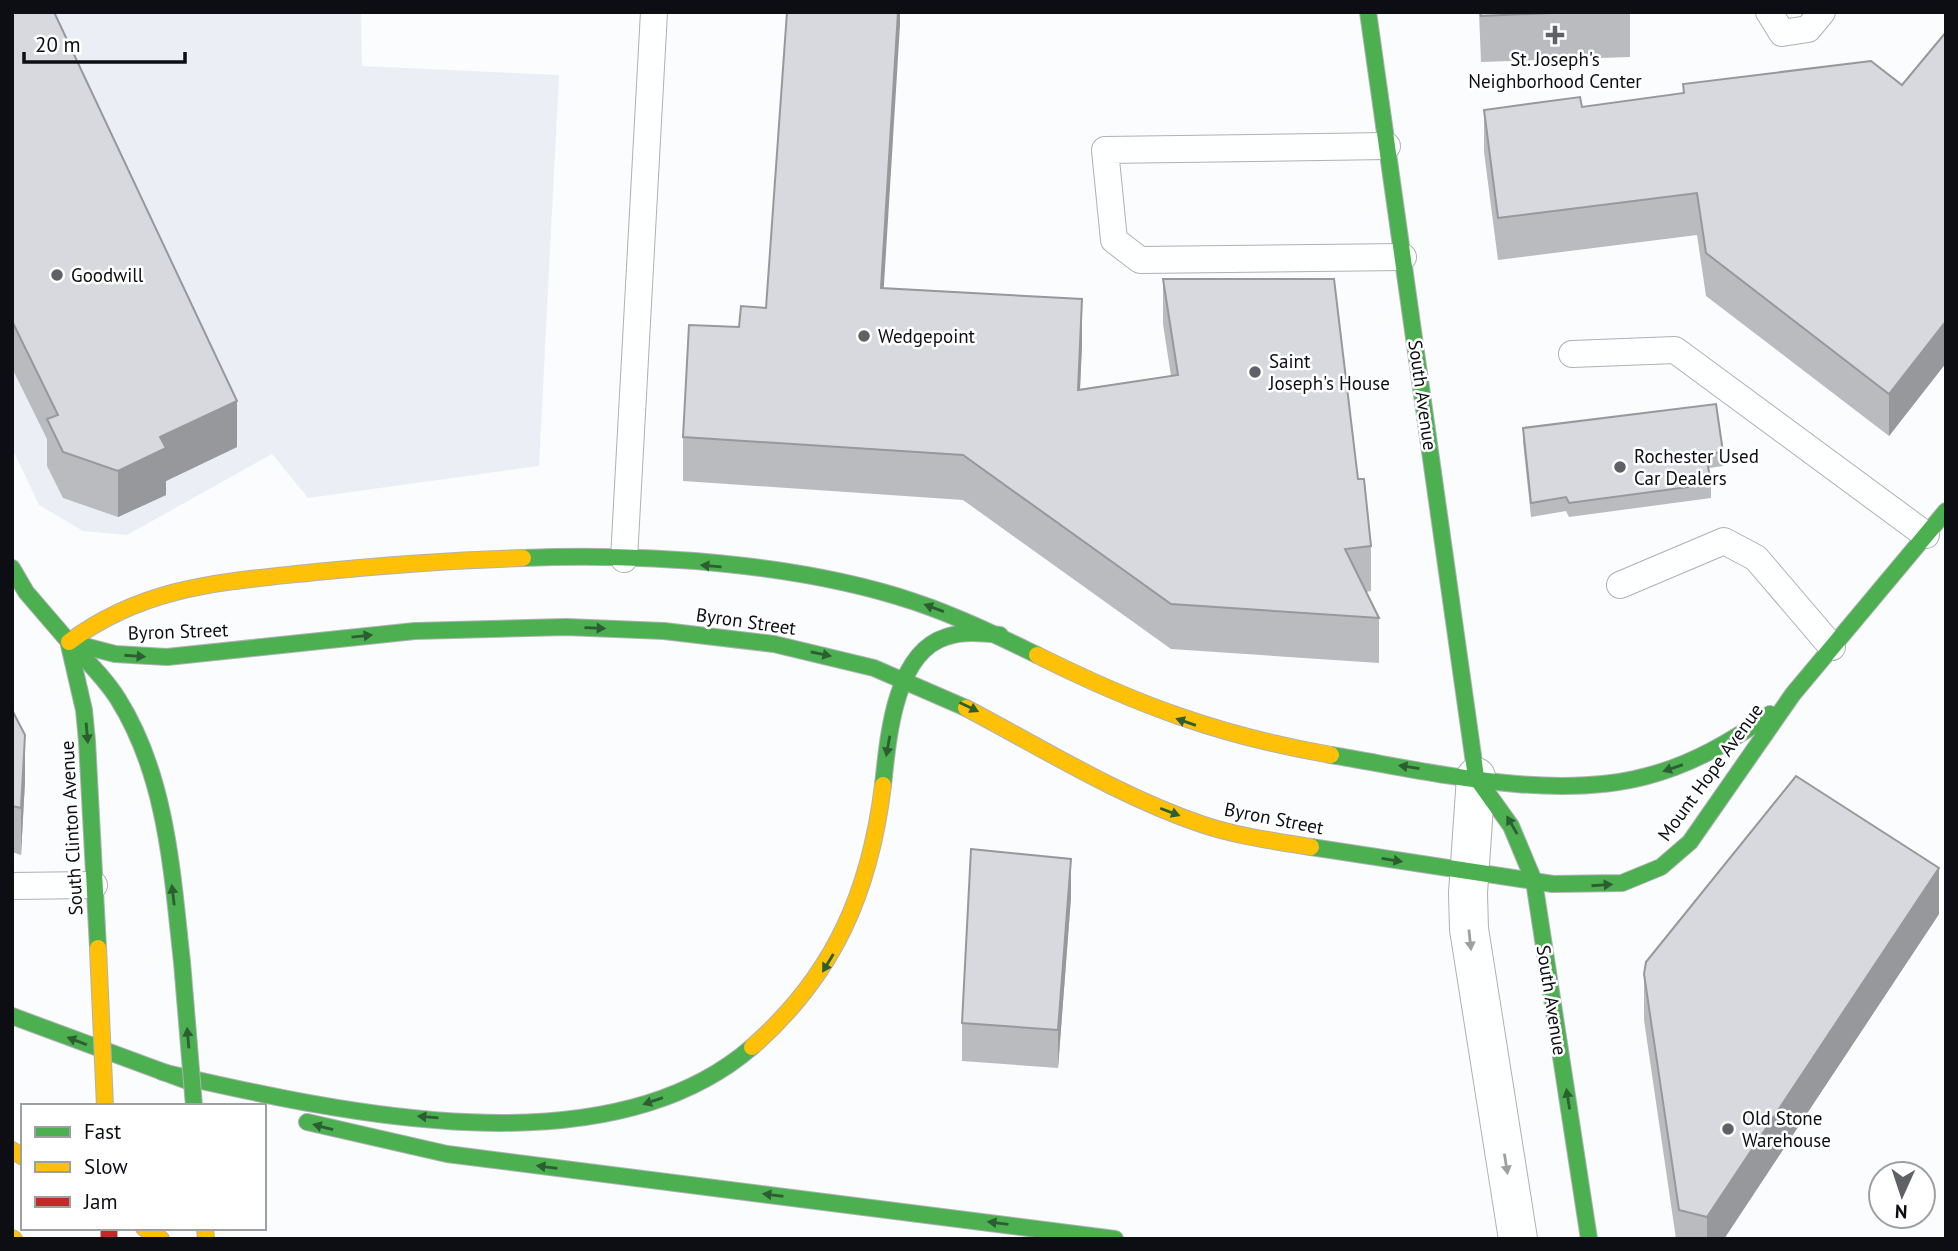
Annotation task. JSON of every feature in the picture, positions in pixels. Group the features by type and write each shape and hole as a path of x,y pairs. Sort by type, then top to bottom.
{"main road":[{"name":"South Avenue","path":"1368,12 1476,777 1508,818 1528,860 1534,881 1589,1239"},
{"name":"Mount Hope Avenue","path":"1534,881 1576,886 1622,883 1652,872 1676,856 1690,842 1793,694 1946,511"},
{"name":"Byron Street","path":"69,642 86,627 123,607 186,587 444,561 624,559 782,573 912,600 1000,635 1149,708 1242,739 1335,757 1476,777"},
{"name":"South Clinton Avenue","path":"12,568 26,592 69,642 85,710 105,1104"},
{"name":"Byron Street","path":"69,642 115,654 167,657 415,631 516,627 614,629 774,644 839,658 906,680 973,709 1139,799 1202,824 1261,839 1534,881"},
{"path":"162,1072 297,1100 371,1111 511,1122 573,1119 632,1107 708,1077 749,1051 786,1018 822,974 840,941 869,863 890,735 906,680 920,654 943,637 967,633 1000,635"},
{"path":"69,642 117,698 151,769 166,836 182,962 194,1104"},
{"name":"Mount Hope Avenue","path":"1476,777 1565,786 1633,780 1682,765 1733,740 1793,694"},
{"path":"12,1016 250,1104"},
{"path":"266,1109 359,1136 446,1154 1115,1239"}],"street":[{"name":"South Avenue","path":"1476,777 1469,872 1471,950 1518,1239"}],"lane":[{"path":"624,559 654,12"},
{"path":"1769,12 1782,33 1808,29 1822,12"},
{"path":"1387,146 1105,150 1114,240 1140,260 1403,257"},
{"path":"1572,354 1675,350 1926,535"},
{"path":"1620,585 1724,541 1756,558 1832,647"},
{"path":"12,886 94,885"}],"shaded area":[{"path":"12,12 361,12 362,66 559,75 539,466 308,498 272,454 127,535 83,531 39,505 12,448"}],"building":[{"name":"Goodwill","path":"14,12 54,12 237,401 160,437 166,448 118,471 63,452 47,419 58,415 12,321"},
{"path":"787,12 898,12 881,288 1082,299 1078,390 1178,375 1163,279 1334,279 1358,479 1364,479 1371,546 1345,549 1379,618 1171,604 963,455 683,437 689,325 739,327 741,306 766,308"},
{"path":"1480,12 1576,12 1481,16"},
{"path":"1946,32 1946,321 1889,394 1706,253 1697,193 1498,218 1484,110 1580,97 1582,107 1684,93 1683,84 1871,61 1902,85"},
{"name":"Rochester Used Car Dealers","path":"1716,404 1723,452 1706,454 1711,484 1569,503 1566,497 1531,503 1523,428"},
{"path":"12,710 25,735 21,808 12,806"},
{"name":"Old Stone Warehouse","path":"1796,776 1939,868 1707,1217 1679,1210 1644,974 1646,962"},
{"path":"971,849 1071,859 1058,1030 962,1023"}],"traffic: fast":[{"path":"1368,12 1476,777"},
{"path":"1311,847 1553,884 1622,883 1661,867 1690,842 1793,694 1946,511"},
{"path":"523,558 670,559 822,578 915,602 1037,655"},
{"path":"12,568 26,592 69,642"},
{"path":"69,642 115,654 167,657 415,631 566,627 664,631 774,644 874,668 966,708"},
{"path":"883,785 891,723 905,679 915,661 929,646 952,635 1000,635"},
{"path":"69,642 101,676 118,699 147,760 165,826 182,962"},
{"path":"69,645 84,710 87,741 98,948"},
{"path":"1331,755 1489,781 1571,786 1610,783 1647,776 1696,758 1770,714"},
{"path":"1476,777 1511,826 1534,881 1589,1239"},
{"path":"182,962 194,1104"},
{"path":"12,1016 185,1080"},
{"path":"162,1072 306,1103 385,1115 466,1122 546,1121 622,1110 691,1086 752,1047"},
{"path":"307,1122 447,1154 1115,1239"}],"traffic: slow":[{"path":"69,642 127,608 187,589 368,567 523,558"},
{"path":"1037,655 1110,689 1180,717 1253,738 1331,755"},
{"path":"966,708 1081,770 1170,813 1228,832 1311,847"},
{"path":"752,1047 805,991 826,961 843,929 869,861 883,785"},
{"path":"98,948 105,1104"},
{"path":"12,1150 21,1156"},
{"path":"147,1230 161,1239"},
{"path":"205,1230 206,1239"}],"traffic: jam":[{"path":"109,1230 109,1239"}],"place":[{"name":"St. Joseph's Neighborhood Center","path":"1555,35"},
{"name":"Goodwill","path":"57,275"},
{"name":"Wedgepoint","path":"864,336"},
{"name":"Saint Joseph's House","path":"1255,372"},
{"name":"Rochester Used Car Dealers","path":"1620,467"},
{"name":"Old Stone Warehouse","path":"1728,1129"}]}
